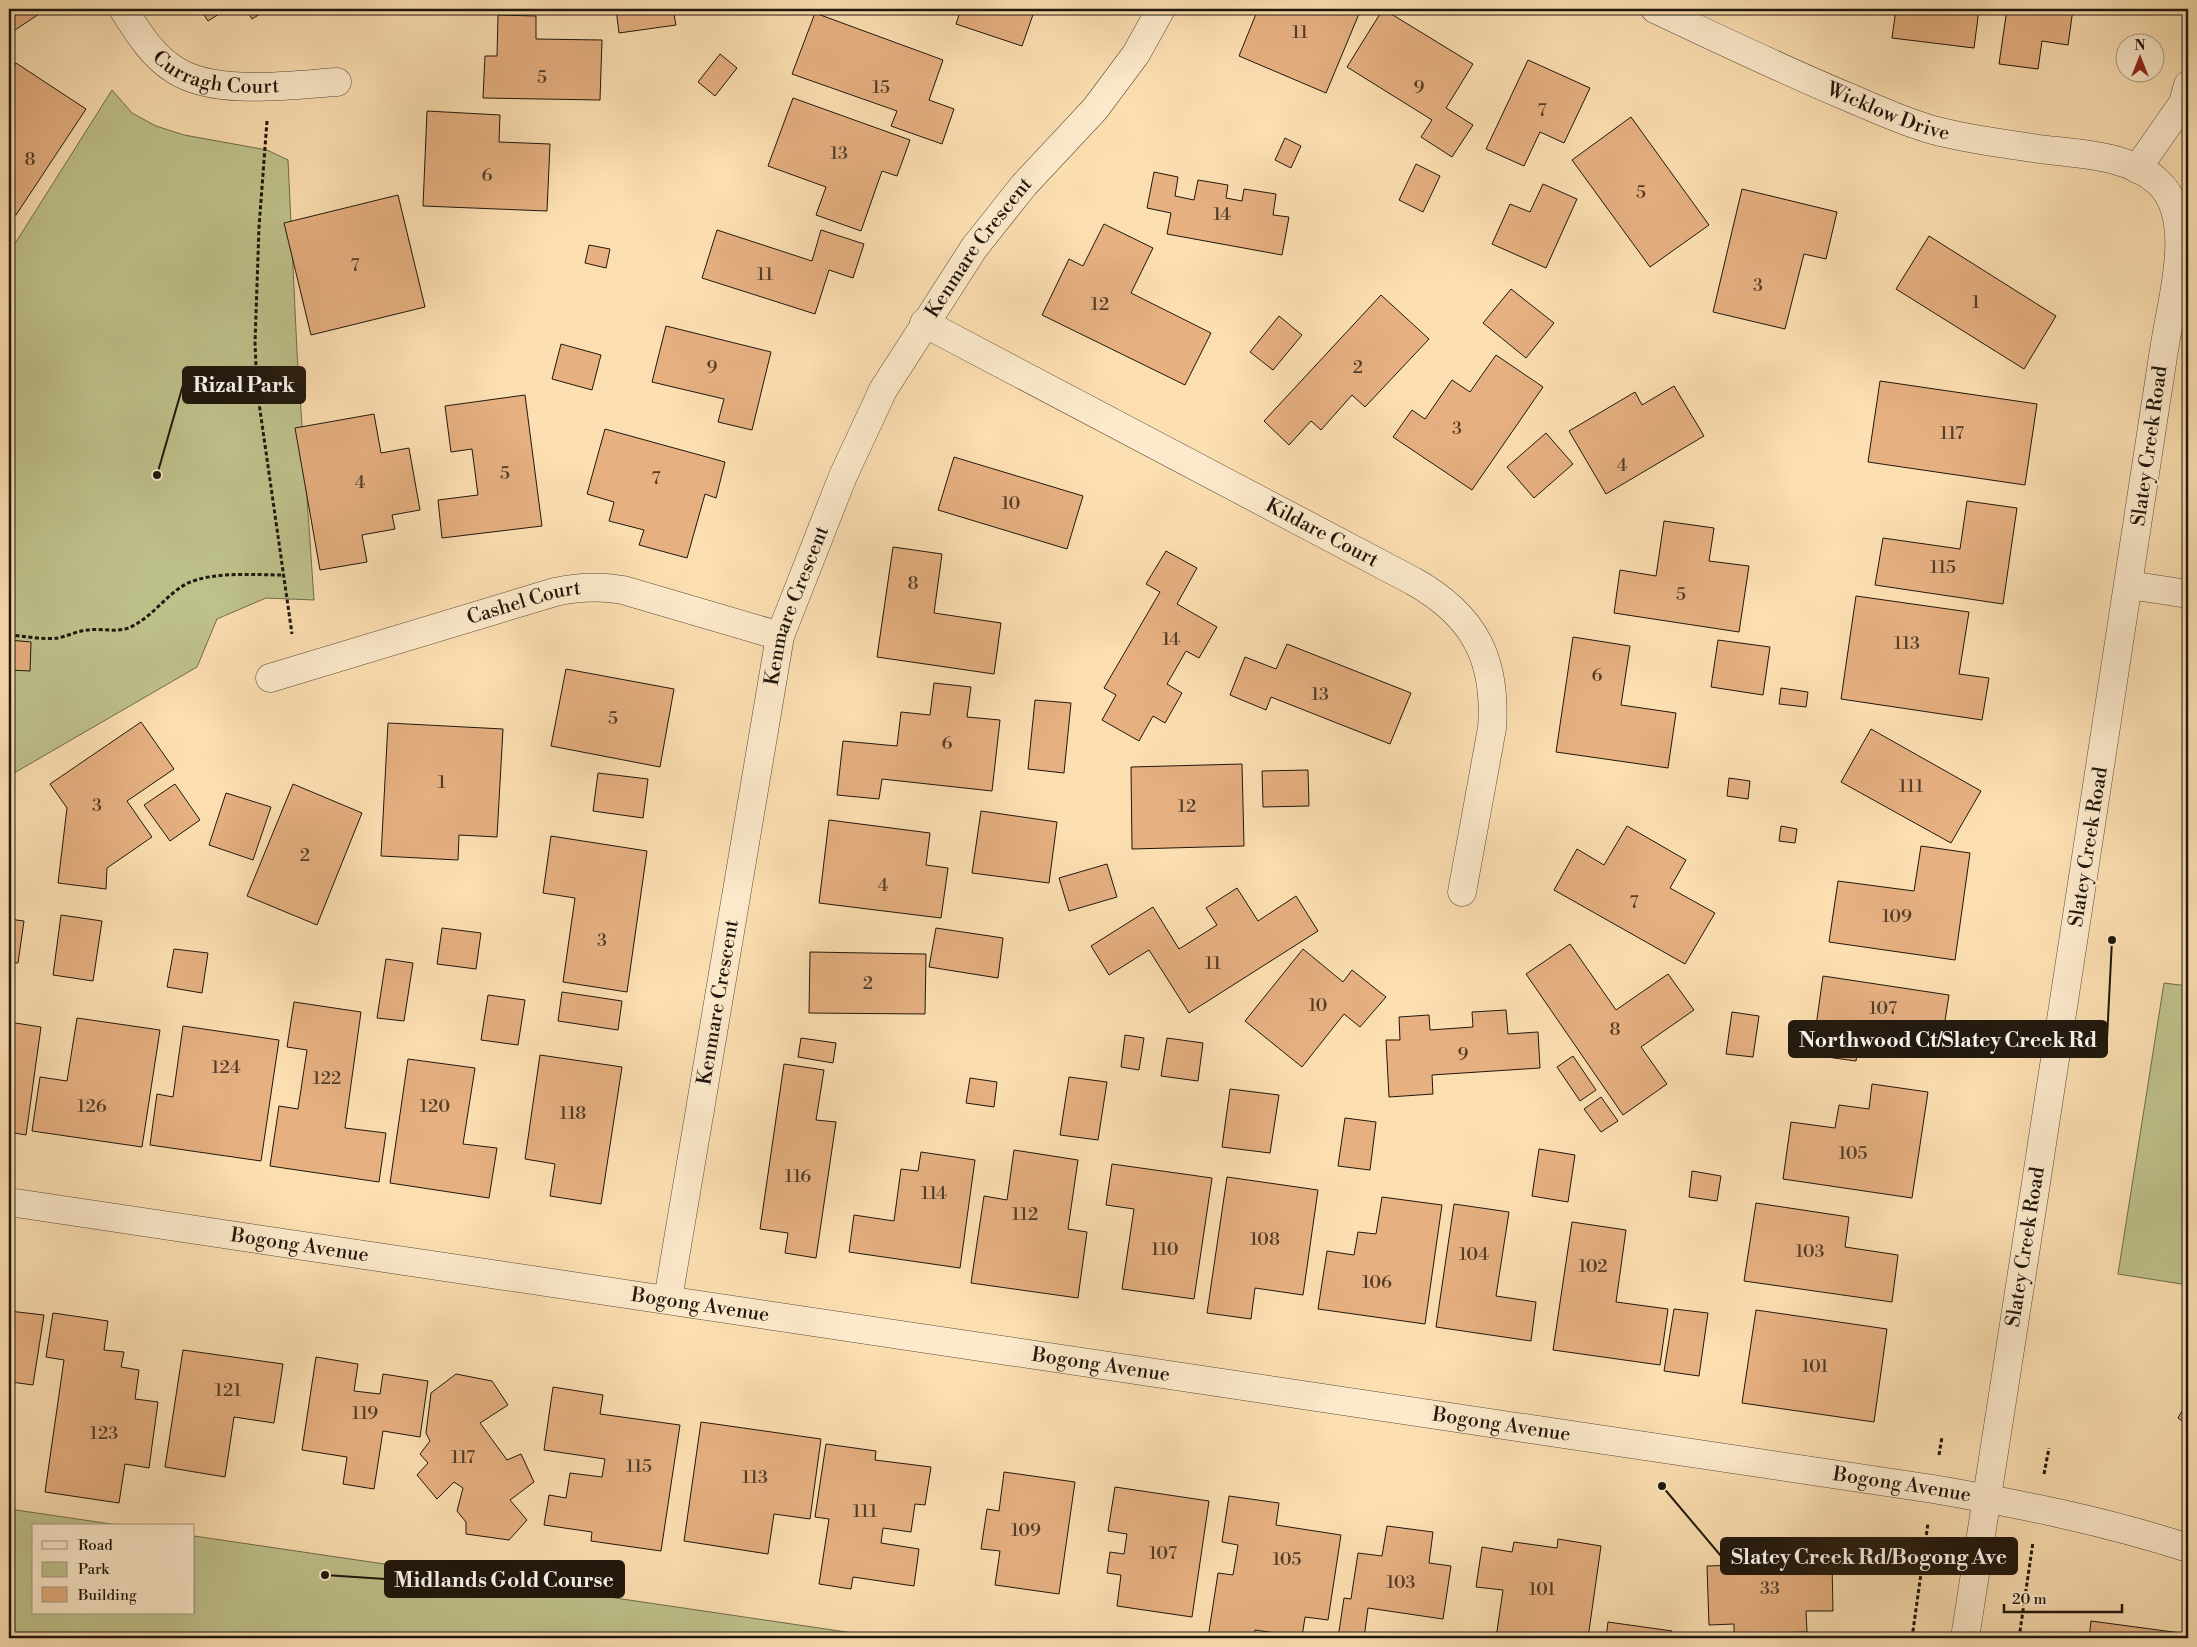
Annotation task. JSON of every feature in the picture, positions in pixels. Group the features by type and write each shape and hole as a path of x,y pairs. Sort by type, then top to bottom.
{"street":[{"name":"Curragh Court","path":"123,9 150,47 175,70 199,80 254,87 337,82"},
{"name":"Kenmare Crescent","path":"668,1299 780,636 861,433 883,390 924,323 974,248 1024,185 1095,109 1118,80 1136,54 1161,9"},
{"name":"Wicklow Drive","path":"1655,9 1828,89 1932,130 2092,156 2122,163 2137,169"},
{"path":"2137,169 2183,103 2188,85"},
{"name":"Slatey Creek Road","path":"1965,1638 2130,585 2165,338 2177,278 2180,244 2177,221 2165,190 2158,181 2137,169"},
{"name":"Kildare Court","path":"924,323 1413,581 1442,598 1460,615 1474,636 1486,661 1493,701 1492,728 1462,892"},
{"path":"2130,585 2188,594"},
{"name":"Cashel Court","path":"270,678 556,592 580,587 623,590 780,636"},
{"name":"Bogong Avenue","path":"9,1202 1933,1489 2104,1522 2188,1548"}],"path":[{"path":"271,86 259,227 254,343 257,389 296,670"},
{"path":"9,636 56,638 84,630 126,628 156,610 172,594 186,584 208,577 284,575"},
{"path":"1912,1638 1942,1437"}],"green space":[{"path":"112,90 132,113 156,126 184,135 267,150 288,160 297,352 314,600 266,598 217,619 197,667 9,776 9,253"},
{"path":"2164,983 2188,986 2188,1285 2118,1274"},
{"path":"9,1509 111,1524 32,1524 32,1614 195,1614 195,1536 887,1638 9,1638"}],"building":[{"path":"9,9 40,9 42,12 9,34"},
{"path":"200,9 227,9 208,21"},
{"path":"246,9 268,9 252,19"},
{"path":"616,9 673,9 676,25 619,33"},
{"path":"961,9 1035,9 1022,46 956,24"},
{"path":"1258,9 1361,9 1326,93 1239,56"},
{"path":"1383,9 1473,64 1446,108 1473,125 1452,157 1421,137 1432,120 1347,67"},
{"path":"1896,9 1979,9 1974,48 1892,38"},
{"path":"2007,9 2073,9 2068,45 2042,41 2038,69 1999,64"},
{"path":"815,13 943,60 929,100 954,109 942,144 891,126 897,111 792,74"},
{"path":"498,15 536,16 536,39 602,40 600,100 483,98 485,56 497,56"},
{"path":"720,54 737,68 715,96 698,82"},
{"path":"1528,60 1590,88 1564,143 1540,132 1524,166 1486,149"},
{"path":"16,63 86,109 16,215 9,210 9,75"},
{"path":"793,98 910,140 897,176 882,171 861,231 816,215 826,187 768,166"},
{"path":"427,111 500,115 499,142 550,144 547,211 423,206"},
{"path":"1631,117 1709,225 1650,267 1572,160"},
{"path":"1285,138 1301,146 1291,168 1275,160"},
{"path":"1416,164 1440,176 1423,212 1399,200"},
{"path":"1154,172 1178,177 1175,196 1194,200 1198,180 1228,185 1226,198 1242,201 1244,189 1276,194 1273,215 1289,217 1282,255 1167,234 1171,213 1147,208"},
{"path":"1543,184 1577,199 1546,268 1492,244 1510,204 1530,212"},
{"path":"1742,189 1837,212 1826,259 1804,254 1785,329 1713,312"},
{"path":"398,195 425,307 311,335 284,223"},
{"path":"1104,224 1153,248 1131,293 1211,333 1185,385 1042,315 1069,259 1083,266"},
{"path":"717,230 812,261 821,230 864,244 853,278 829,270 815,314 702,278"},
{"path":"1929,236 2056,316 2024,369 1896,289"},
{"path":"589,245 610,249 606,268 585,263"},
{"path":"1511,289 1554,323 1526,358 1483,323"},
{"path":"1381,295 1429,339 1365,407 1352,395 1321,430 1311,421 1289,445 1264,421"},
{"path":"1279,316 1302,335 1273,370 1250,352"},
{"path":"666,326 771,352 752,430 718,422 724,399 652,382"},
{"path":"561,344 601,355 592,390 552,379"},
{"path":"1496,355 1543,387 1472,490 1393,437 1412,410 1425,419 1452,380 1470,392"},
{"path":"1880,381 2037,404 2025,485 1868,462"},
{"path":"1674,386 1704,436 1606,494 1569,431 1635,392 1642,405"},
{"path":"525,395 542,526 442,538 438,500 478,495 472,449 451,452 445,406"},
{"path":"374,414 381,453 409,448 420,510 392,515 395,529 362,535 367,562 320,570 295,428"},
{"path":"605,429 725,462 716,498 705,494 687,558 639,545 644,530 609,521 614,502 587,494"},
{"path":"1546,433 1573,464 1534,498 1507,467"},
{"path":"954,457 1083,496 1067,549 938,510"},
{"path":"1967,501 2017,508 2003,604 1875,585 1883,538 1960,549"},
{"path":"1664,521 1714,528 1709,561 1749,566 1739,632 1614,613 1620,570 1656,576"},
{"path":"893,547 942,554 934,613 1001,623 994,674 877,657"},
{"path":"1166,551 1197,568 1177,604 1217,627 1199,658 1186,651 1167,684 1182,693 1165,723 1153,716 1139,741 1102,720 1116,695 1104,688 1160,592 1146,584"},
{"path":"1856,596 1969,612 1959,674 1989,678 1982,720 1841,699"},
{"path":"1573,637 1630,646 1621,705 1676,713 1668,768 1556,752"},
{"path":"9,640 31,642 30,671 9,670"},
{"path":"1718,640 1770,647 1763,695 1711,687"},
{"path":"1287,644 1411,693 1390,744 1271,697 1266,710 1230,695 1245,657 1276,669"},
{"path":"566,669 674,689 660,767 551,746"},
{"path":"934,683 971,687 967,717 1000,720 992,791 882,779 879,799 837,795 843,741 897,746 901,712 930,715"},
{"path":"1781,688 1808,692 1806,707 1779,704"},
{"path":"1035,700 1071,703 1064,773 1028,769"},
{"path":"141,722 174,769 127,801 152,837 107,868 106,889 58,883 67,808 50,784"},
{"path":"388,723 503,729 497,837 459,835 458,860 381,856"},
{"path":"1871,729 1981,791 1951,843 1841,782"},
{"path":"1242,764 1244,846 1132,849 1131,767"},
{"path":"1308,770 1309,806 1263,807 1262,771"},
{"path":"598,773 648,779 643,818 593,811"},
{"path":"1729,778 1750,781 1748,799 1727,796"},
{"path":"175,784 200,820 170,841 144,805"},
{"path":"293,784 362,813 317,925 247,896"},
{"path":"226,793 271,807 253,860 209,845"},
{"path":"981,811 1057,822 1049,883 972,873"},
{"path":"829,820 930,833 926,865 948,868 941,918 819,903"},
{"path":"1627,826 1686,860 1670,888 1715,913 1685,964 1554,890 1577,849 1604,865"},
{"path":"1781,826 1797,829 1795,843 1779,841"},
{"path":"551,836 647,851 627,992 563,982 575,898 543,893"},
{"path":"1921,846 1970,853 1955,960 1829,942 1838,881 1914,891"},
{"path":"1107,864 1117,897 1069,911 1059,878"},
{"path":"1237,888 1258,921 1296,896 1318,931 1189,1013 1149,950 1109,975 1091,946 1153,907 1179,949 1217,925 1206,908"},
{"path":"61,915 102,921 93,981 53,975"},
{"path":"9,919 24,921 18,963 9,962"},
{"path":"442,928 481,933 476,969 437,964"},
{"path":"936,928 1003,938 998,978 929,967"},
{"path":"1570,944 1616,1010 1668,974 1694,1010 1641,1047 1667,1084 1623,1115 1526,974"},
{"path":"174,949 208,953 202,993 167,987"},
{"path":"1303,949 1343,982 1352,970 1386,997 1360,1027 1344,1014 1302,1067 1245,1021"},
{"path":"810,952 926,954 925,1014 809,1013"},
{"path":"386,959 413,963 404,1021 377,1018"},
{"path":"1823,976 1949,995 1944,1027 1910,1022 1907,1046 1859,1039 1856,1061 1812,1055"},
{"path":"562,992 622,1001 618,1030 558,1021"},
{"path":"488,995 525,1000 518,1045 481,1040"},
{"path":"294,1002 361,1012 345,1128 386,1133 379,1182 270,1166 279,1106 298,1109 307,1050 287,1047"},
{"path":"1506,1010 1508,1034 1538,1032 1540,1068 1432,1075 1433,1094 1389,1097 1386,1040 1400,1040 1399,1017 1429,1015 1430,1030 1473,1027 1472,1012"},
{"path":"1732,1012 1759,1016 1753,1057 1726,1054"},
{"path":"77,1018 160,1030 142,1147 32,1131 40,1077 67,1081"},
{"path":"9,1022 41,1027 26,1135 9,1132"},
{"path":"183,1026 279,1040 261,1161 150,1145 157,1094 173,1097"},
{"path":"1125,1035 1144,1038 1139,1070 1121,1067"},
{"path":"801,1038 836,1043 833,1063 798,1057"},
{"path":"1167,1038 1203,1043 1198,1081 1161,1076"},
{"path":"540,1055 622,1067 601,1204 550,1196 555,1164 525,1159"},
{"path":"1573,1056 1596,1090 1580,1101 1557,1067"},
{"path":"408,1059 475,1068 463,1144 497,1148 489,1198 390,1183"},
{"path":"784,1064 824,1070 816,1120 836,1122 816,1258 785,1253 788,1233 760,1229"},
{"path":"1069,1077 1107,1082 1098,1140 1060,1135"},
{"path":"970,1078 997,1082 994,1107 966,1103"},
{"path":"1872,1084 1928,1092 1912,1198 1783,1179 1791,1122 1835,1128 1839,1105 1869,1109"},
{"path":"1230,1089 1279,1095 1270,1153 1222,1147"},
{"path":"1601,1097 1618,1121 1601,1132 1584,1109"},
{"path":"1345,1118 1376,1122 1370,1170 1338,1166"},
{"path":"1539,1149 1575,1155 1568,1202 1532,1196"},
{"path":"1014,1150 1078,1160 1068,1229 1087,1232 1078,1298 971,1283 984,1196 1007,1200"},
{"path":"921,1152 975,1160 960,1268 849,1252 854,1215 894,1221 901,1169 918,1171"},
{"path":"1112,1164 1212,1178 1194,1299 1122,1289 1134,1209 1106,1205"},
{"path":"1692,1171 1721,1176 1717,1201 1689,1197"},
{"path":"1227,1177 1318,1190 1303,1295 1255,1288 1251,1319 1207,1313"},
{"path":"1382,1197 1442,1205 1425,1324 1318,1309 1327,1251 1354,1255 1358,1232 1376,1234"},
{"path":"1756,1203 1849,1217 1845,1247 1898,1255 1892,1302 1744,1281"},
{"path":"1454,1204 1509,1212 1496,1296 1536,1302 1531,1341 1436,1327"},
{"path":"1572,1222 1626,1230 1616,1302 1668,1309 1660,1365 1553,1350"},
{"path":"1674,1309 1708,1313 1699,1376 1664,1371"},
{"path":"1756,1310 1887,1329 1874,1422 1742,1403"},
{"path":"9,1311 44,1315 33,1385 11,1382 9,1400"},
{"path":"53,1313 108,1321 104,1350 124,1352 121,1367 139,1370 135,1399 158,1402 149,1468 125,1464 119,1503 45,1492 64,1360 46,1357"},
{"path":"183,1350 283,1364 274,1423 234,1417 225,1477 165,1467"},
{"path":"316,1357 358,1364 354,1391 380,1394 383,1374 428,1381 420,1437 383,1431 374,1489 343,1484 347,1457 302,1450"},
{"path":"456,1374 492,1381 508,1405 480,1423 507,1460 521,1454 534,1482 510,1500 527,1520 509,1540 466,1534 466,1522 457,1511 463,1488 454,1482 437,1499 417,1475 428,1463 420,1454 430,1441 426,1433 431,1393"},
{"path":"553,1387 603,1395 600,1414 680,1425 661,1551 591,1541 592,1532 544,1525 549,1495 566,1498 570,1473 602,1477 605,1459 544,1450"},
{"path":"2188,1401 2188,1425 2178,1418"},
{"path":"701,1422 821,1439 810,1519 774,1514 768,1554 684,1541"},
{"path":"826,1444 876,1451 875,1460 931,1467 925,1505 915,1504 911,1532 883,1528 881,1543 919,1549 914,1586 853,1577 851,1589 819,1584 829,1519 815,1517"},
{"path":"1004,1472 1075,1482 1059,1594 995,1585 1000,1551 981,1549 987,1509 999,1511"},
{"path":"1115,1487 1209,1501 1192,1617 1117,1606 1121,1575 1107,1573 1110,1552 1124,1554 1127,1534 1108,1531"},
{"path":"1229,1496 1279,1503 1276,1525 1341,1535 1328,1620 1305,1617 1302,1637 1255,1630 1254,1638 1208,1638 1218,1573 1233,1575 1238,1545 1222,1542"},
{"path":"1387,1526 1433,1532 1429,1563 1451,1566 1443,1619 1368,1608 1364,1638 1338,1638 1344,1598 1351,1599 1358,1553 1382,1556"},
{"path":"1558,1539 1601,1546 1588,1638 1496,1638 1503,1590 1476,1587 1482,1547 1512,1552 1514,1542 1557,1548"},
{"path":"1832,1562 1833,1611 1806,1611 1807,1632 1734,1634 1734,1624 1709,1625 1707,1566"},
{"path":"2091,1621 2188,1634 2188,1638 2089,1638"},
{"path":"1608,1622 1672,1631 1671,1638 1606,1638"}],"place":[{"name":"Rizal Park","path":"157,475"},
{"name":"Northwood Ct/Slatey Creek Rd","path":"2112,940"},
{"name":"Slatey Creek Rd/Bogong Ave","path":"1662,1486"},
{"name":"Midlands Gold Course","path":"325,1575"}]}
